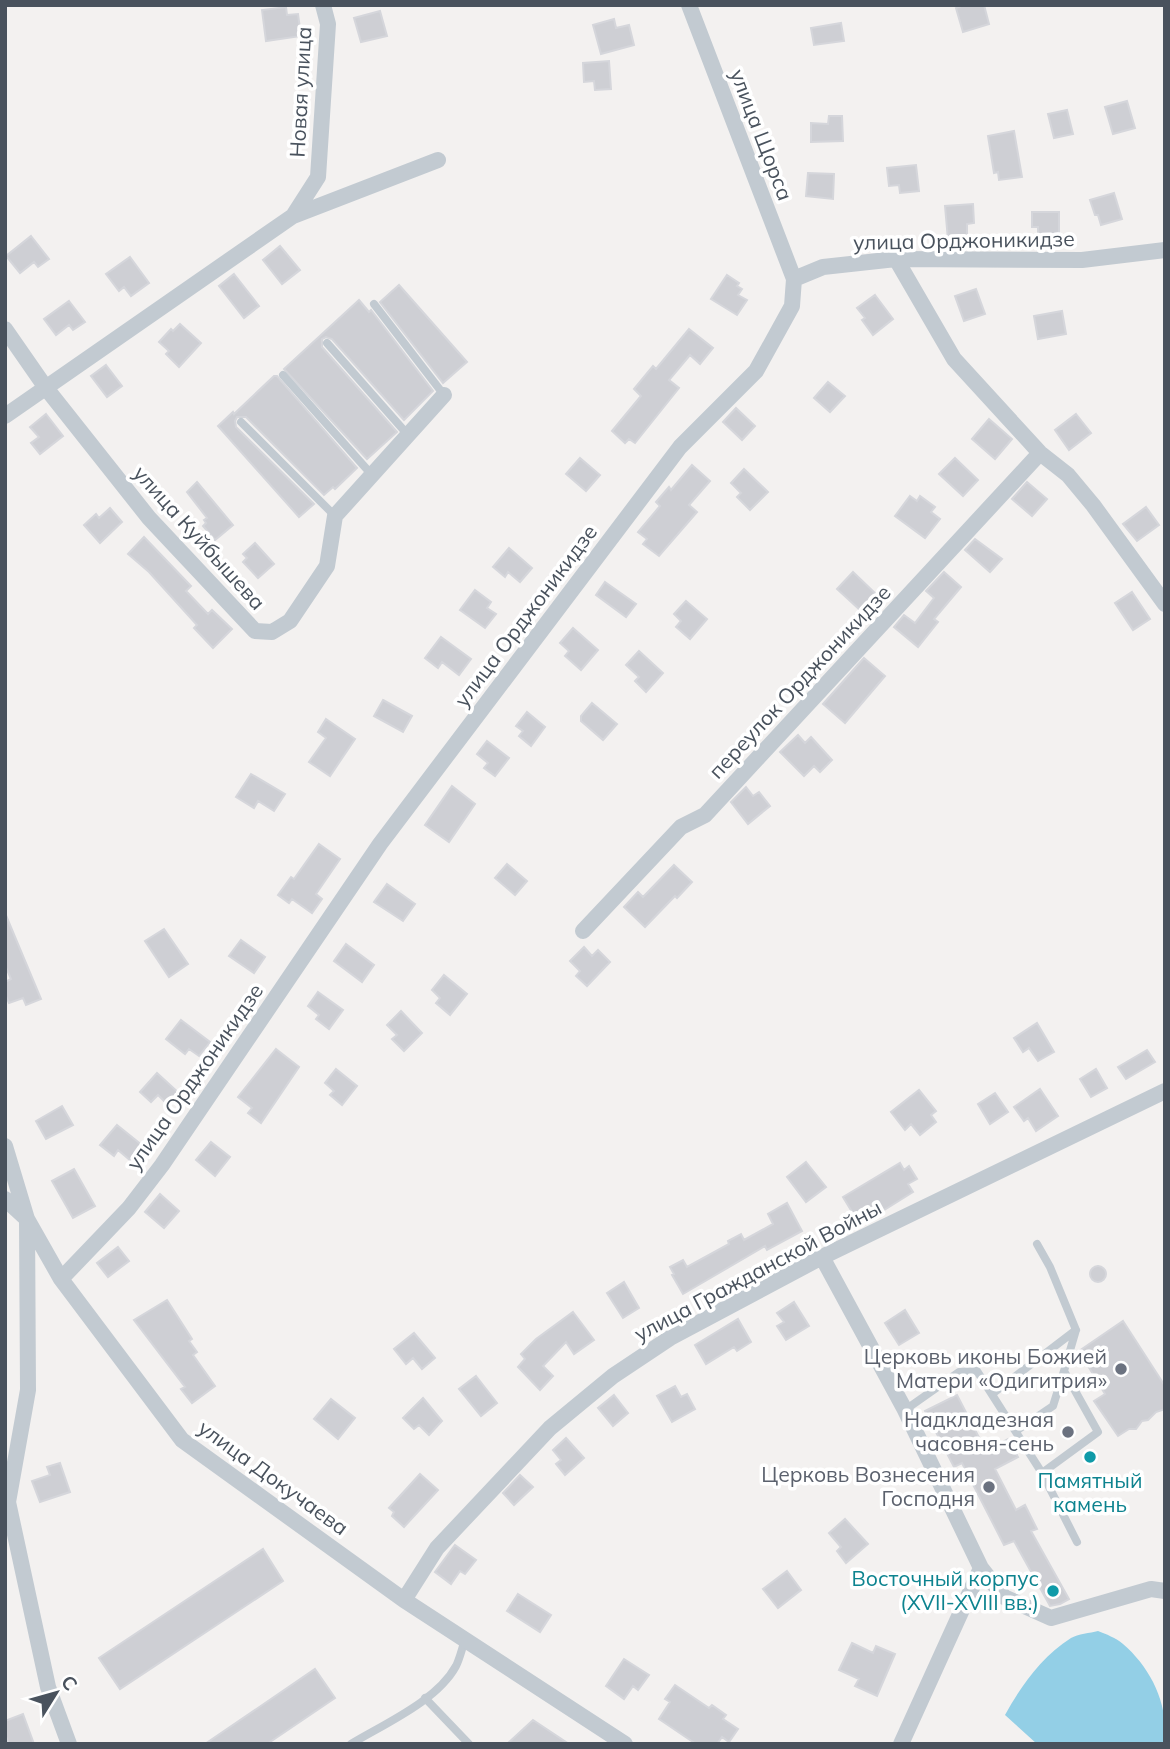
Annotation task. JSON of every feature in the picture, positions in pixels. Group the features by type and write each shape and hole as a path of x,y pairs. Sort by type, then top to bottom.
{"street":[{"name":"Новая улица","path":"293,216 318,177 328,24 323,5"},
{"name":"улица Щорса","path":"689,5 794,279"},
{"path":"5,416 293,216 438,160"},
{"name":"улица Орджоникидзе","path":"61,1279 129,1208 162,1165 380,844 680,447 756,371 792,306 794,279 823,267 896,259 1082,260 1165,250"},
{"path":"896,259 954,359 1040,453 1068,475 1165,604"},
{"name":"улица Куйбышева","path":"5,329 46,388 149,518 255,631 272,632 290,621 327,566 335,516"},
{"path":"335,516 444,395"},
{"name":"переулок Орджоникидзе","path":"583,931 681,827 705,815 1040,453"},
{"name":"улица Гражданской Войны","path":"404,1600 437,1548 502,1477 550,1428 613,1376 670,1338 821,1257 1165,1091"},
{"name":"улица Докучаева","path":"5,1146 27,1219 61,1279 182,1440 404,1600 625,1744"},
{"path":"5,1199 27,1219 28,1390 8,1502 9,1525 48,1687 69,1744"},
{"path":"821,1257 905,1410 981,1568 1004,1597 1051,1618 1151,1589 1165,1591"},
{"path":"901,1744 981,1568"}],"lane":[{"path":"374,304 444,395"},
{"path":"327,343 408,435"},
{"path":"283,375 372,475"},
{"path":"241,422 335,516"},
{"path":"1016,1431 1054,1406 1076,1330 1050,1267 1037,1244"},
{"path":"992,1394 1076,1330"},
{"path":"905,1410 959,1372 977,1371 1042,1473 1077,1542"},
{"path":"1042,1473 1098,1433 1065,1371"},
{"path":"351,1744 425,1698 441,1685 456,1665 465,1640"},
{"path":"425,1698 469,1744"}],"water":[{"path":"1098,1631 1123,1644 1150,1676 1164,1716 1164,1744 1037,1744 1005,1715 1025,1683 1060,1645 1074,1637"}],"building":[{"path":"964,5 984,5 989,24 963,32 956,8"},
{"path":"286,7 287,15 298,14 301,36 266,41 262,10"},
{"path":"380,11 387,36 361,42 354,18"},
{"path":"614,19 616,28 629,25 634,45 601,54 593,25"},
{"path":"841,23 844,41 814,45 811,28"},
{"path":"609,61 611,89 595,90 594,81 584,82 583,63"},
{"path":"1127,101 1135,128 1113,134 1105,107"},
{"path":"1067,110 1073,134 1054,138 1048,114"},
{"path":"829,116 842,116 843,141 811,142 811,123 828,124"},
{"path":"1014,131 1022,177 999,180 998,172 994,173 988,136"},
{"path":"916,165 919,191 900,193 899,185 889,186 887,168"},
{"path":"808,173 834,174 833,199 806,196"},
{"path":"1114,193 1122,219 1101,225 1090,200"},
{"path":"973,204 974,223 967,224 967,238 948,240 945,206"},
{"path":"1032,212 1059,212 1059,237 1038,237 1038,227 1032,227"},
{"path":"31,236 49,259 38,267 34,262 20,273 6,256"},
{"path":"280,246 300,270 282,284 263,260"},
{"path":"130,257 149,283 131,296 124,287 119,291 106,274"},
{"path":"234,274 259,306 244,318 219,286"},
{"path":"727,275 739,283 737,286 742,289 738,295 747,300 737,315 711,299"},
{"path":"399,285 467,362 443,383 380,302"},
{"path":"976,289 985,314 964,321 955,296"},
{"path":"875,295 893,319 873,335 857,308"},
{"path":"359,300 369,312 371,310 433,391 404,420 332,339 322,339 322,347 397,432 367,459 284,369"},
{"path":"69,301 85,322 73,330 69,325 56,335 44,319"},
{"path":"1062,311 1066,334 1038,339 1034,316"},
{"path":"180,324 201,343 179,367 166,354 169,351 159,342"},
{"path":"689,329 713,348 700,364 690,355 669,380 679,388 635,443 629,439 625,443 612,431 641,396 634,389 653,366 656,369"},
{"path":"106,365 122,386 107,397 91,376"},
{"path":"277,376 357,468 335,489 333,487 324,495 246,417 237,417 236,427 314,504 299,517 218,426"},
{"path":"828,382 845,396 830,412 814,398"},
{"path":"736,408 755,426 742,440 723,422"},
{"path":"46,414 63,436 40,454 31,443 39,437 30,427"},
{"path":"1076,414 1091,433 1069,450 1055,430"},
{"path":"989,419 1012,439 995,459 972,439"},
{"path":"580,458 600,475 586,491 566,474"},
{"path":"955,458 978,480 963,496 939,474"},
{"path":"692,465 710,481 689,505 697,512 659,556 643,544 647,539 638,532 660,506 656,502 669,487 671,490"},
{"path":"744,469 768,492 750,510 737,497 741,493 731,483"},
{"path":"197,482 233,525 215,540 203,526 207,518 187,492"},
{"path":"1027,482 1047,499 1032,516 1012,499"},
{"path":"910,496 917,501 920,496 935,507 931,512 940,519 925,538 895,516"},
{"path":"1146,507 1159,525 1137,541 1123,524"},
{"path":"110,508 122,522 100,543 84,525 96,514 99,518"},
{"path":"144,537 191,586 186,591 208,614 212,610 232,629 213,648 194,628 197,625 149,572 128,554"},
{"path":"975,539 1002,559 990,572 965,550"},
{"path":"255,543 274,564 258,578 243,562 247,558 243,554"},
{"path":"509,548 532,568 520,582 508,572 505,577 493,567"},
{"path":"853,572 875,593 860,610 837,589"},
{"path":"944,572 961,587 934,619 938,622 918,647 894,627 904,615 915,623 934,598 926,591"},
{"path":"605,582 636,604 626,617 596,595"},
{"path":"475,590 491,602 487,608 496,614 485,628 460,610"},
{"path":"1132,592 1150,619 1133,630 1115,603"},
{"path":"686,601 707,619 690,639 676,627 681,621 674,614"},
{"path":"573,628 598,650 581,670 565,656 569,651 560,643"},
{"path":"441,637 471,659 459,675 442,662 438,668 425,658"},
{"path":"639,651 663,673 646,692 635,681 639,677 626,665"},
{"path":"864,658 885,676 845,723 823,704"},
{"path":"383,700 412,716 403,732 374,716"},
{"path":"592,703 617,724 603,740 581,721 581,716"},
{"path":"527,712 545,727 531,746 519,736 523,731 516,726"},
{"path":"326,719 355,739 330,776 309,762 326,738 318,732"},
{"path":"798,735 805,743 811,737 832,760 820,772 814,766 804,776 780,752"},
{"path":"487,741 509,758 495,776 484,768 488,763 477,754"},
{"path":"251,774 285,794 274,811 258,801 254,808 236,797"},
{"path":"452,786 475,804 449,842 425,825"},
{"path":"746,787 753,796 759,792 770,806 748,824 731,802"},
{"path":"319,844 340,859 316,894 322,899 312,913 292,899 289,903 278,895 291,877 294,879"},
{"path":"507,864 527,881 515,895 495,878"},
{"path":"674,865 692,882 645,927 624,907 638,892 643,897"},
{"path":"387,884 415,904 403,921 374,902"},
{"path":"5,913 41,999 26,1005 23,998 9,1003 5,994 5,982 11,979 5,965"},
{"path":"164,929 188,964 169,977 145,941"},
{"path":"241,940 265,957 254,973 229,956"},
{"path":"346,944 374,965 362,982 334,961"},
{"path":"584,947 592,956 598,950 610,962 587,986 576,976 580,971 570,961"},
{"path":"444,975 467,994 450,1015 436,1003 440,998 432,990"},
{"path":"318,992 343,1010 329,1029 316,1019 319,1015 308,1006"},
{"path":"401,1011 422,1033 404,1051 392,1039 397,1035 387,1025"},
{"path":"181,1020 210,1042 199,1056 189,1049 185,1054 166,1039"},
{"path":"1037,1023 1054,1052 1038,1061 1029,1048 1023,1052 1014,1038"},
{"path":"276,1049 299,1067 261,1123 248,1113 252,1108 238,1097"},
{"path":"1147,1050 1155,1062 1126,1079 1118,1067"},
{"path":"336,1069 357,1086 342,1105 330,1095 334,1091 325,1083"},
{"path":"1096,1069 1107,1088 1091,1097 1080,1079"},
{"path":"157,1073 180,1094 169,1106 158,1095 151,1102 140,1092"},
{"path":"1040,1089 1058,1116 1036,1131 1028,1118 1024,1121 1014,1107"},
{"path":"919,1090 936,1111 931,1115 936,1122 920,1135 911,1124 905,1130 891,1112"},
{"path":"995,1093 1008,1112 990,1124 978,1104"},
{"path":"62,1106 73,1125 46,1139 36,1121"},
{"path":"117,1125 143,1146 131,1161 118,1150 114,1156 100,1145"},
{"path":"211,1142 230,1157 215,1176 196,1160"},
{"path":"806,1162 826,1187 806,1202 787,1177"},
{"path":"900,1163 904,1170 909,1166 917,1179 908,1184 913,1192 860,1225 843,1197"},
{"path":"74,1169 95,1206 73,1218 52,1181"},
{"path":"160,1194 179,1211 164,1228 145,1212"},
{"path":"787,1203 802,1231 767,1250 765,1246 683,1294 670,1267 683,1260 687,1267 729,1244 728,1241 741,1234 744,1240 773,1224 768,1214"},
{"path":"118,1247 129,1261 108,1277 97,1263"},
{"path":"1098,1266 1104,1268 1104,1280 1098,1282 1092,1280 1090,1274 1092,1268"},
{"path":"624,1282 639,1308 623,1318 607,1293"},
{"path":"167,1300 192,1339 189,1341 197,1352 193,1355 215,1386 192,1403 181,1389 185,1387 134,1320"},
{"path":"794,1302 809,1326 786,1340 777,1326 784,1322 777,1313"},
{"path":"905,1310 919,1333 899,1345 885,1323"},
{"path":"573,1312 594,1340 574,1354 566,1342 543,1366 553,1376 540,1390 518,1367 525,1359 521,1354 536,1339"},
{"path":"738,1319 751,1342 737,1351 734,1347 706,1364 695,1345"},
{"name":"Церковь иконы Божией Матери «Одигитрия»","path":"1123,1321 1165,1386 1165,1409 1142,1421 1136,1429 1129,1429 1118,1436 1094,1401 1105,1394 1079,1351"},
{"path":"414,1333 435,1358 422,1369 413,1358 406,1364 394,1349"},
{"path":"476,1376 497,1403 481,1416 459,1389"},
{"path":"675,1386 681,1397 687,1394 695,1409 672,1422 657,1396"},
{"path":"614,1395 628,1413 613,1426 598,1408"},
{"path":"957,1395 986,1451 1008,1439 1018,1457 995,1469 1016,1510 1025,1505 1037,1529 1031,1531 1069,1599 1060,1604 1050,1606 1014,1541 1004,1545 962,1463 954,1467 925,1411"},
{"path":"423,1398 442,1421 429,1435 419,1425 414,1429 403,1418"},
{"path":"331,1399 355,1418 338,1439 314,1419"},
{"name":"Надкладезная часовня-сень","path":"1065,1425 1071,1425 1075,1432 1071,1439 1065,1439 1061,1435 1061,1429"},
{"path":"566,1438 584,1458 565,1475 556,1464 561,1460 553,1450"},
{"path":"60,1463 70,1492 40,1502 32,1481 50,1475 47,1467"},
{"path":"420,1474 438,1490 404,1527 392,1516 394,1512 389,1508"},
{"path":"520,1475 533,1487 514,1505 503,1493"},
{"path":"845,1519 868,1544 846,1563 837,1551 841,1547 829,1533"},
{"path":"455,1545 476,1560 465,1574 460,1571 451,1584 435,1572"},
{"path":"263,1549 283,1581 120,1689 99,1658"},
{"path":"787,1571 801,1590 778,1608 763,1589"},
{"path":"518,1594 551,1615 540,1632 507,1611"},
{"path":"852,1643 873,1653 876,1646 895,1654 877,1696 855,1686 859,1679 839,1670"},
{"path":"624,1659 649,1675 638,1690 633,1686 624,1699 606,1686"},
{"path":"315,1669 335,1698 267,1744 205,1744"},
{"path":"675,1685 709,1708 712,1705 726,1715 723,1719 738,1729 729,1742 722,1737 717,1744 696,1744 659,1719 670,1702 665,1699"},
{"path":"23,1714 34,1744 9,1744 5,1734 5,1721"},
{"path":"533,1720 569,1744 507,1744"}],"place":[{"name":"Церковь иконы Божией Матери «Одигитрия»","path":"1121,1369"},
{"name":"Надкладезная часовня-сень","path":"1068,1432"},
{"name":"Памятный камень","path":"1090,1457"},
{"name":"Церковь Вознесения Господня","path":"989,1487"},
{"name":"Восточный корпус (XVII-XVIII вв.)","path":"1053,1591"}]}
